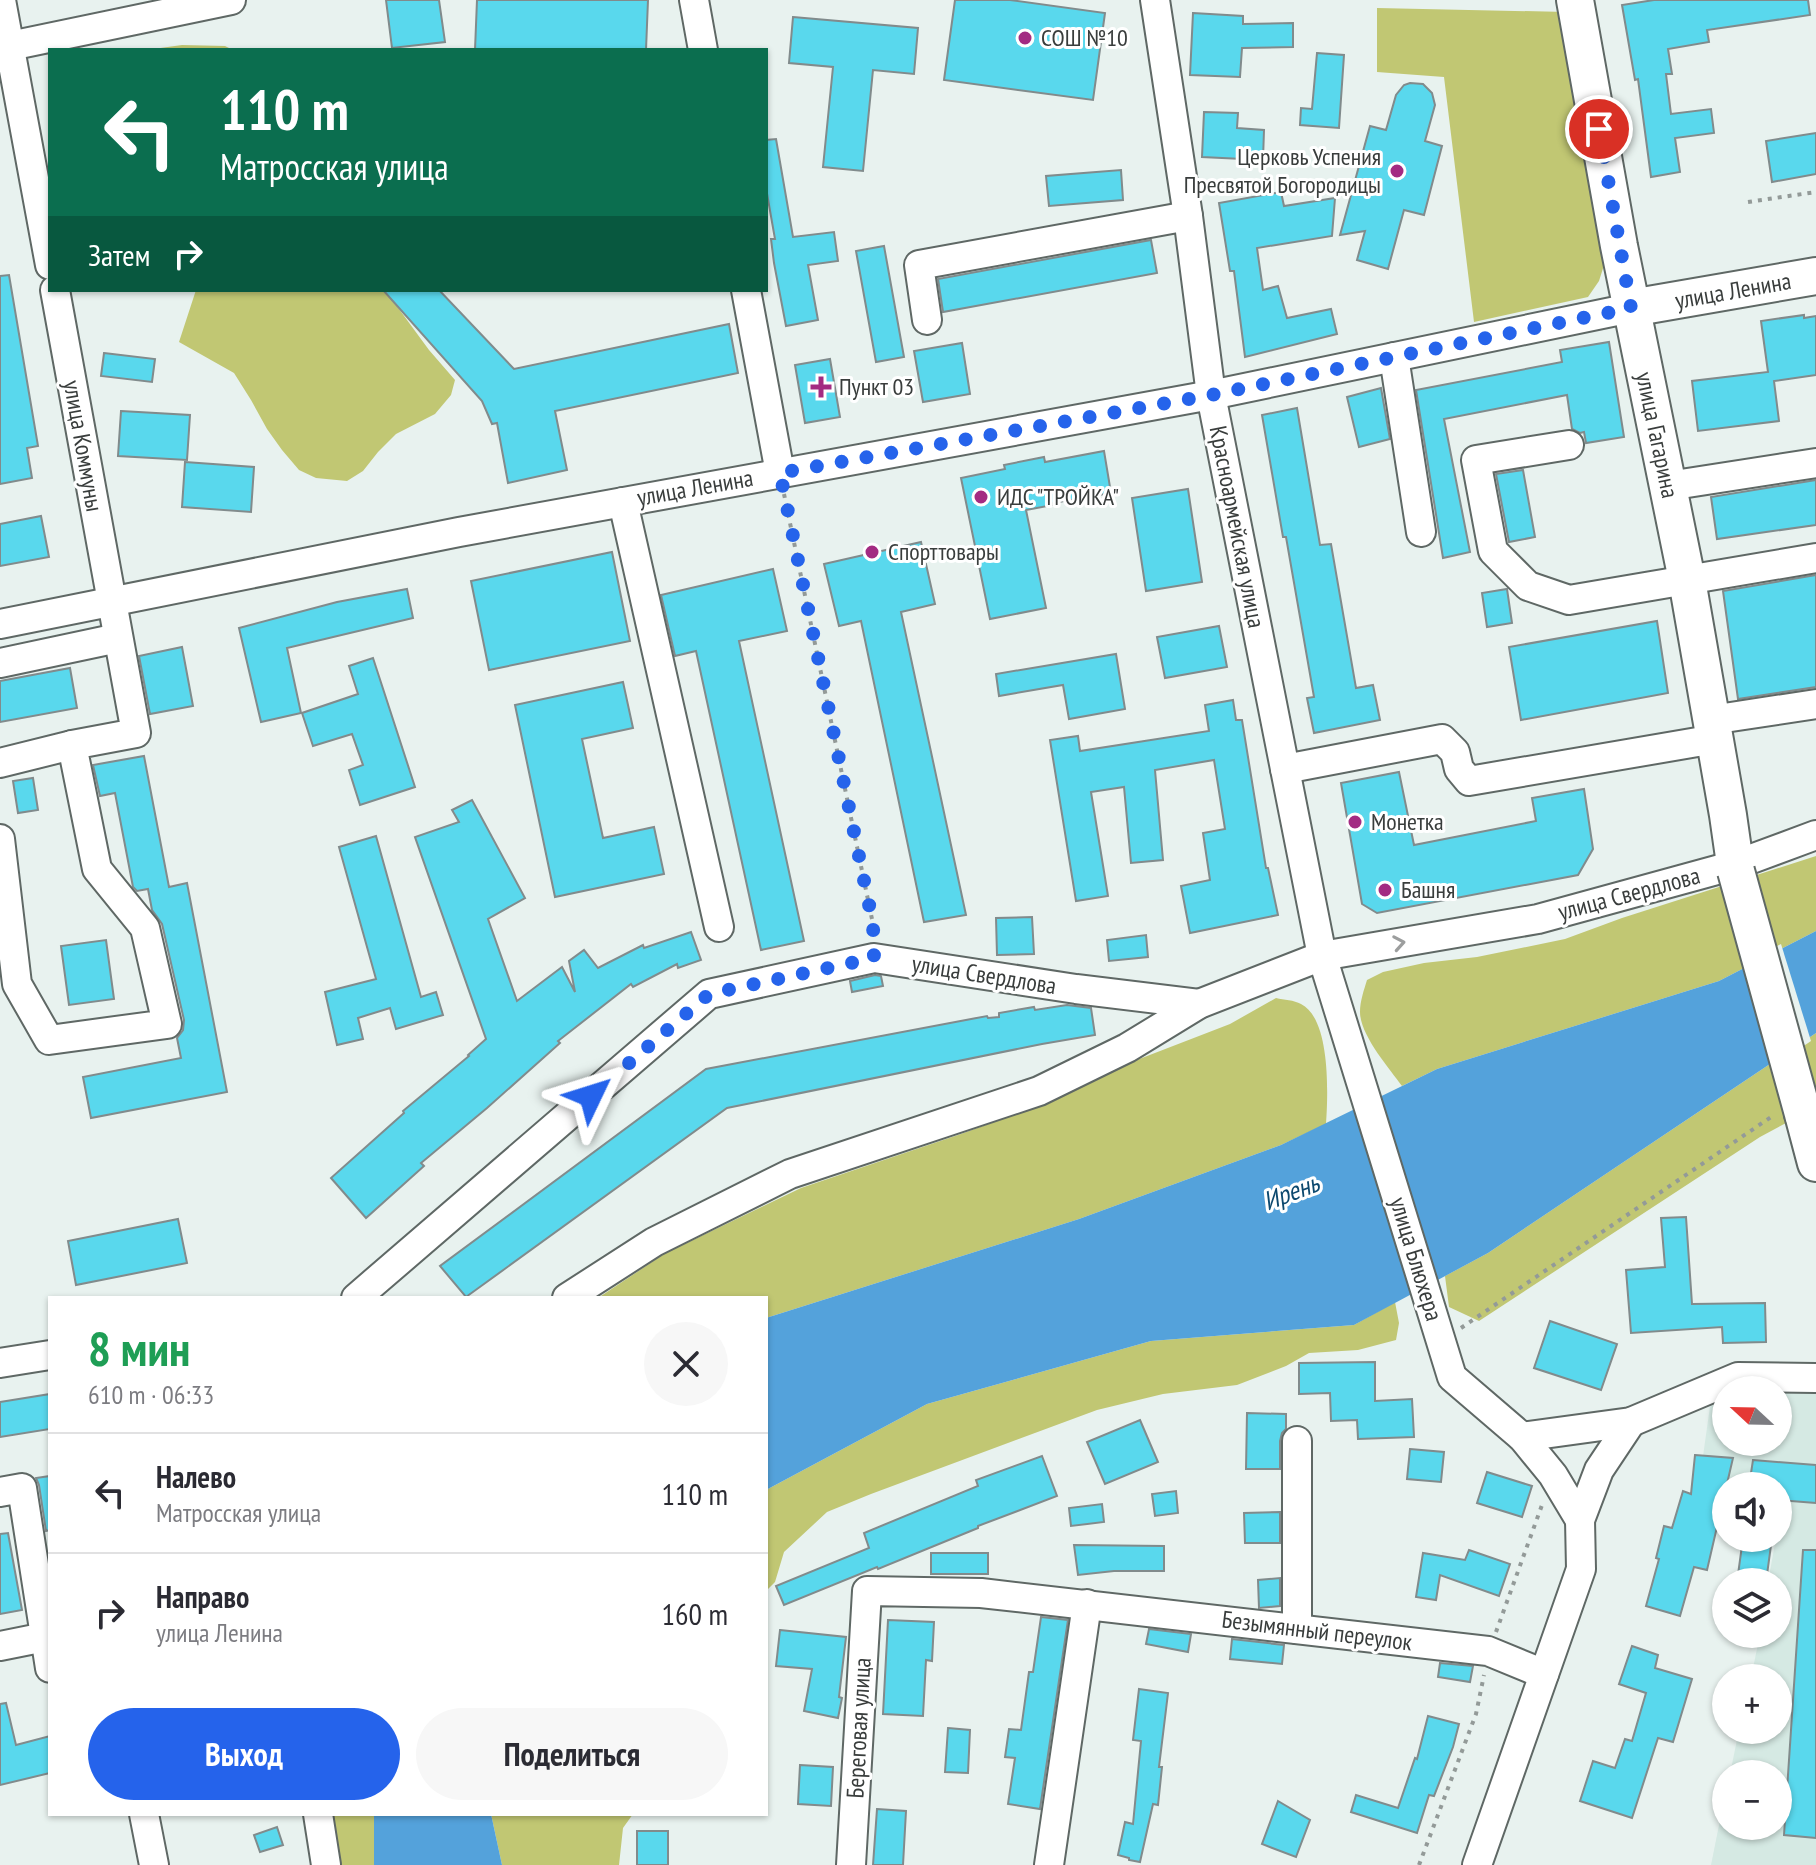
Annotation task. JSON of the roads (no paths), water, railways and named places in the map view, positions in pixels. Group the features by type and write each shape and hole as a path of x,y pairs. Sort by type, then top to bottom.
{"main road":[{"name":"улица Гагарина","path":"1575,0 1631,308 1687,580 1735,868 1790,1113 1816,1163"},
{"name":"улица Ленина","path":"1631,308 1816,276"}],"street":[{"path":"1,0 5,47 48,255"},
{"path":"5,47 231,0"},
{"path":"694,0 703,48"},
{"path":"1154,0 1165,0"},
{"name":"Красноармейская улица","path":"1154,0 1188,216 1211,395 1322,956"},
{"path":"927,320 919,265 1188,216"},
{"name":"улица Коммуны","path":"55,292 136,733 72,745"},
{"path":"746,292 780,473"},
{"name":"улица Ленина","path":"0,624 459,532 1211,395 1631,308"},
{"path":"1394,357 1421,532"},
{"path":"1569,445 1476,460 1493,551 1528,586 1569,600 1816,558"},
{"path":"1668,486 1816,463"},
{"path":"623,502 719,927"},
{"path":"0,663 118,638"},
{"path":"1285,769 1442,739 1455,752 1459,769 1469,781 1713,730 1816,704"},
{"path":"0,763 72,745 97,869 145,928 167,1024 49,1040 17,984 6,934 0,839"},
{"name":"улица Свердлова","path":"570,1296 654,1242 790,1174 1039,1091 1127,1048 1199,1004 1322,956 1538,919 1735,868 1815,836"},
{"name":"улица Блюхера","path":"1322,956 1452,1377 1522,1437 1553,1475 1580,1520"},
{"name":"улица Свердлова","path":"358,1296 709,994 874,958 1199,1004"},
{"path":"0,1363 48,1355"},
{"path":"1522,1437 1631,1422 1738,1377 1816,1378"},
{"name":"улица Блюхера","path":"1477,1865 1581,1569 1580,1520 1599,1470 1631,1422"},
{"path":"1297,1441 1297,1629"},
{"path":"0,1492 22,1488 48,1656"},
{"name":"Безымянный переулок","path":"867,1591 981,1593 1488,1651 1544,1674"},
{"name":"Береговая улица","path":"851,1865 867,1591"},
{"path":"1049,1865 1087,1604"},
{"path":"0,1646 45,1637"},
{"path":"144,1816 154,1865"},
{"path":"318,1816 326,1865"}],"water":[{"name":"Ирень","path":"1816,931 1816,1033 1488,1253 1354,1325 1151,1341 927,1404 768,1489 768,1317 1079,1219 1281,1145 1437,1069 1719,981"},
{"path":"374,1816 491,1816 502,1865 374,1865"}],"place":[{"name":"СОШ №10","path":"1025,38"},
{"name":"Церковь Успения Пресвятой Богородицы","path":"1397,171"},
{"name":"Пункт 03","path":"821,387"},
{"name":"ИДС \"ТРОЙКА\"","path":"981,497"},
{"name":"Спорттовары","path":"872,552"},
{"name":"Монетка","path":"1355,822"},
{"name":"Башня","path":"1385,890"}]}
